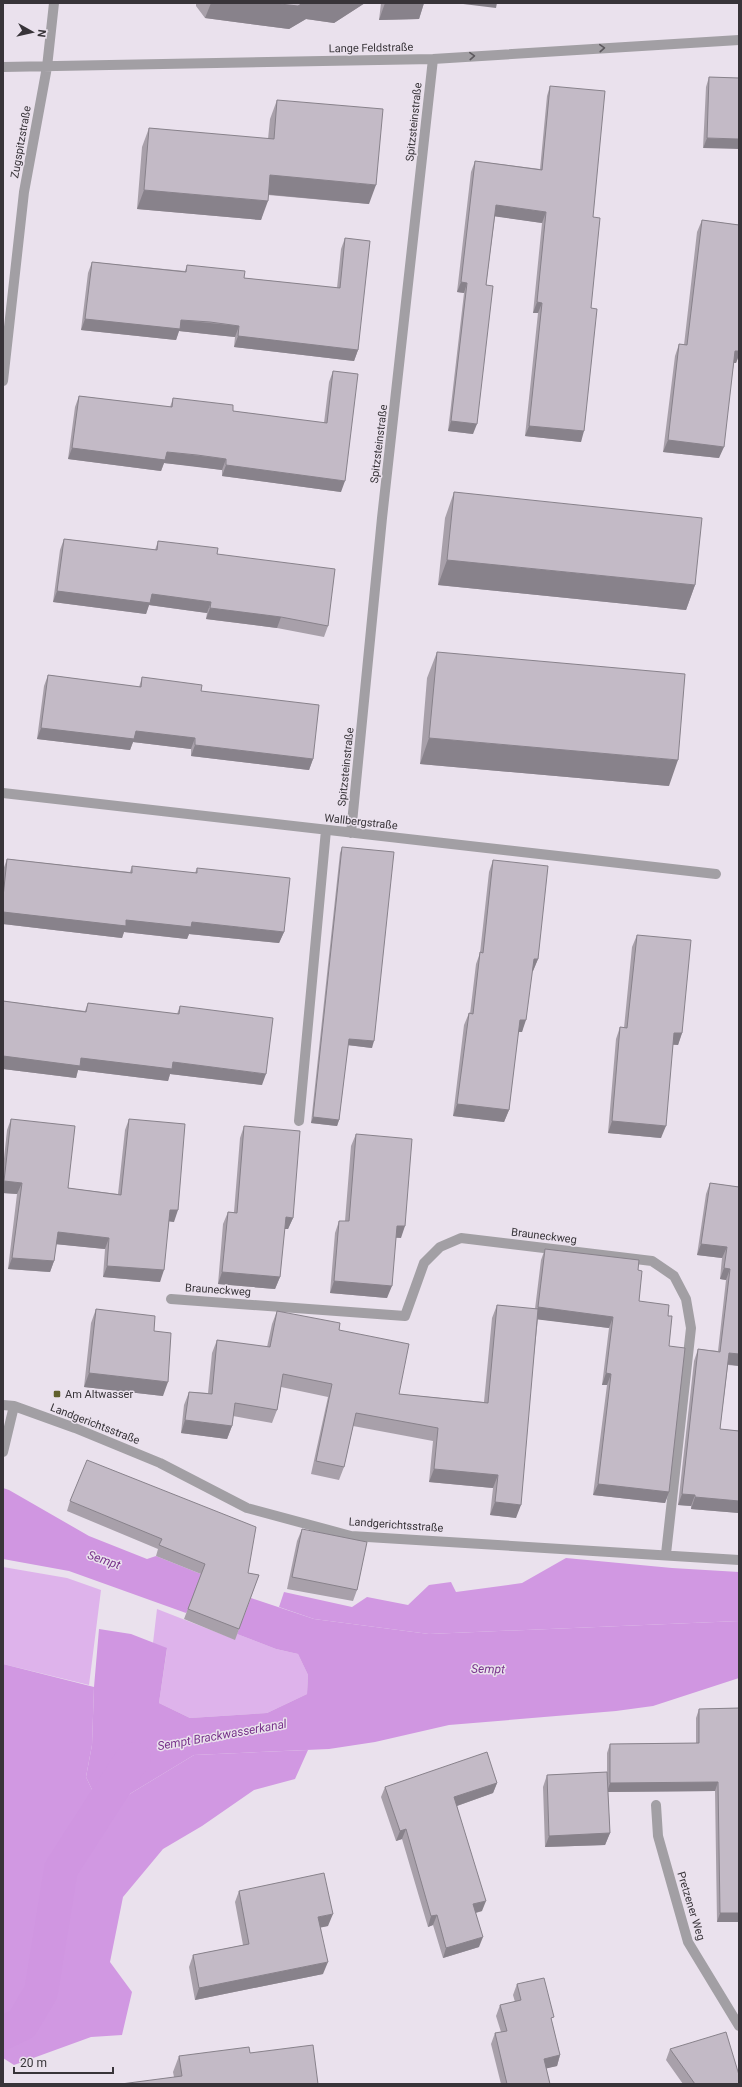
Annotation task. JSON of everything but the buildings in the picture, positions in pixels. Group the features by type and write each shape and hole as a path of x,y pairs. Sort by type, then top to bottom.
{"street":[{"name":"Zugspitzstraße","path":"3,381 24,192 47,67 54,3"},
{"name":"Lange Feldstraße","path":"3,67 433,58 739,40"},
{"name":"Spitzsteinstraße","path":"351,833 382,518 433,58"},
{"name":"Wallbergstraße","path":"3,793 716,874"},
{"path":"299,1121 326,830"},
{"name":"Brauneckweg","path":"171,1299 405,1316 424,1263 440,1247 461,1238 652,1261 674,1276 686,1299 690,1328 666,1554"},
{"name":"Landgerichtsstraße","path":"3,1404 14,1406 75,1428 160,1463 248,1508 351,1536 666,1554 739,1560"},
{"path":"3,1452 14,1406"},
{"name":"Pretzener Weg","path":"656,1805 658,1836 688,1942 739,2026"}],"shaded area":[{"path":"566,1558 672,1568 739,1572 739,1621 429,1634 314,1619 279,1607 284,1592 352,1607 367,1597 408,1605 429,1585 451,1582 456,1592 522,1583"},
{"path":"3,1567 67,1578 101,1590 89,1685 3,1664"},
{"path":"157,1609 234,1639 237,1634 276,1649 298,1654 308,1675 307,1694 267,1713 190,1718 159,1703 167,1649 153,1643"},
{"path":"3,1664 94,1687 92,1745 86,1777 96,1798 128,1795 194,1755 308,1750 295,1779 254,1790 202,1826 163,1849 123,1897 110,1962 132,1992 122,2035 91,2037 14,2065 3,2058"}],"water":[{"name":"Sempt","path":"3,1488 89,1536 147,1559 156,1556 211,1578 186,1613 69,1571 3,1559"},
{"name":"Sempt","path":"251,1598 314,1619 429,1634 739,1621 739,1678 653,1706 616,1711 449,1725 375,1742 329,1749 194,1755 128,1795 96,1798 86,1777 92,1745 94,1687 99,1629 131,1634 167,1648 159,1703 190,1718 267,1713 307,1694 308,1675 298,1654 276,1649 237,1634"}],"waterway":[{"name":"Sempt Brackwasserkanal","path":"3,2033 22,2024 41,1992 61,1869 130,1762 134,1759"}],"place":[{"name":"Am Altwasser","path":"57,1394"}]}
